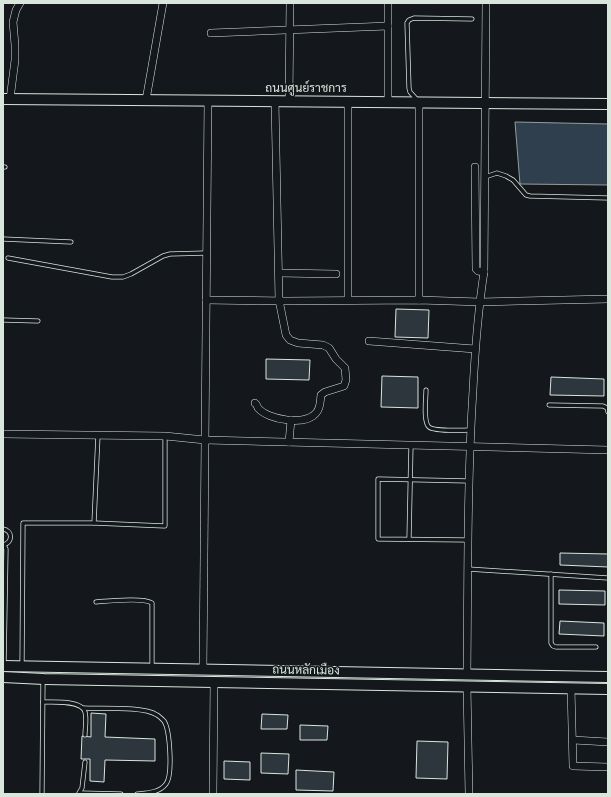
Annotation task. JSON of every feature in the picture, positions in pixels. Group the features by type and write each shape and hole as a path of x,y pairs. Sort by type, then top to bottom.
{"street":[{"path":"6,99 15,60 13,22 16,10 20,3"},
{"path":"146,100 163,3"},
{"path":"289,101 290,3"},
{"path":"388,3 388,102"},
{"path":"469,794 467,674 469,446 475,349 484,272 486,3"},
{"path":"211,33 388,26"},
{"name":"ถนนศูนย์ราชการ","path":"6,99 608,104"},
{"path":"208,100 203,670 214,682 213,794"},
{"path":"255,403 258,408 271,416 291,420 307,419 314,416 320,407 321,395 325,392 344,386 346,380 345,368 336,359 332,350 317,344 298,343 290,340 286,335 279,300 276,101"},
{"path":"348,102 348,300"},
{"path":"419,102 419,300"},
{"path":"475,167 476,269 484,272"},
{"path":"279,273 336,274"},
{"path":"206,300 419,300 480,302 608,299"},
{"path":"369,341 475,349"},
{"path":"289,442 291,420"},
{"path":"3,434 165,436 205,440 608,450"},
{"name":"ถนนหลักเมือง","path":"4,666 608,677"},
{"name":"ถนนหลักเมือง","path":"3,677 608,689"},
{"path":"571,688 573,766 608,767"},
{"path":"573,740 608,742"}],"lane":[{"path":"419,102 410,92 409,88 408,20 414,18 472,19"},
{"path":"485,177 497,173 506,176 513,180 526,195 530,196 608,198"},
{"path":"3,239 71,242"},
{"path":"8,258 112,277 123,277 163,256 170,254 206,253"},
{"path":"3,320 38,321"},
{"path":"426,390 425,414 429,427 436,430 470,430"},
{"path":"549,404 603,406 607,408 608,412"},
{"path":"94,524 98,435"},
{"path":"22,666 23,522 166,526 165,436"},
{"path":"409,539 411,445"},
{"path":"468,540 378,539 378,479 469,481"},
{"path":"3,529 8,531 10,535 10,541 4,545 6,549 4,666"},
{"path":"468,568 608,578"},
{"path":"551,574 551,644 556,647 596,648"},
{"path":"96,602 148,600 152,603 152,669"},
{"path":"42,794 44,679"},
{"path":"43,702 73,703 83,708 145,711 158,715 164,721 169,737 170,772 165,785 158,791 138,794"},
{"path":"83,708 85,713 85,735"},
{"path":"84,762 82,788 79,793 121,794"}],"water":[{"path":"515,122 608,124 608,185 520,184"}],"building":[{"path":"396,309 429,310 428,338 395,337"},
{"path":"266,359 310,360 309,380 266,379"},
{"path":"382,376 418,377 418,408 381,407"},
{"path":"551,377 604,379 604,396 550,395"},
{"path":"560,553 608,554 608,567 560,565"},
{"path":"559,590 605,591 605,605 559,604"},
{"path":"560,621 604,623 604,636 559,634"},
{"path":"91,713 106,714 105,737 155,739 155,761 105,760 104,782 90,781 90,759 81,759 82,736 91,737"},
{"path":"262,714 288,715 287,729 261,729"},
{"path":"300,725 328,726 327,740 300,740"},
{"path":"417,741 448,742 447,779 416,778"},
{"path":"261,753 289,754 288,774 261,773"},
{"path":"224,761 250,762 250,780 224,779"},
{"path":"296,770 334,772 333,791 296,790"}]}
